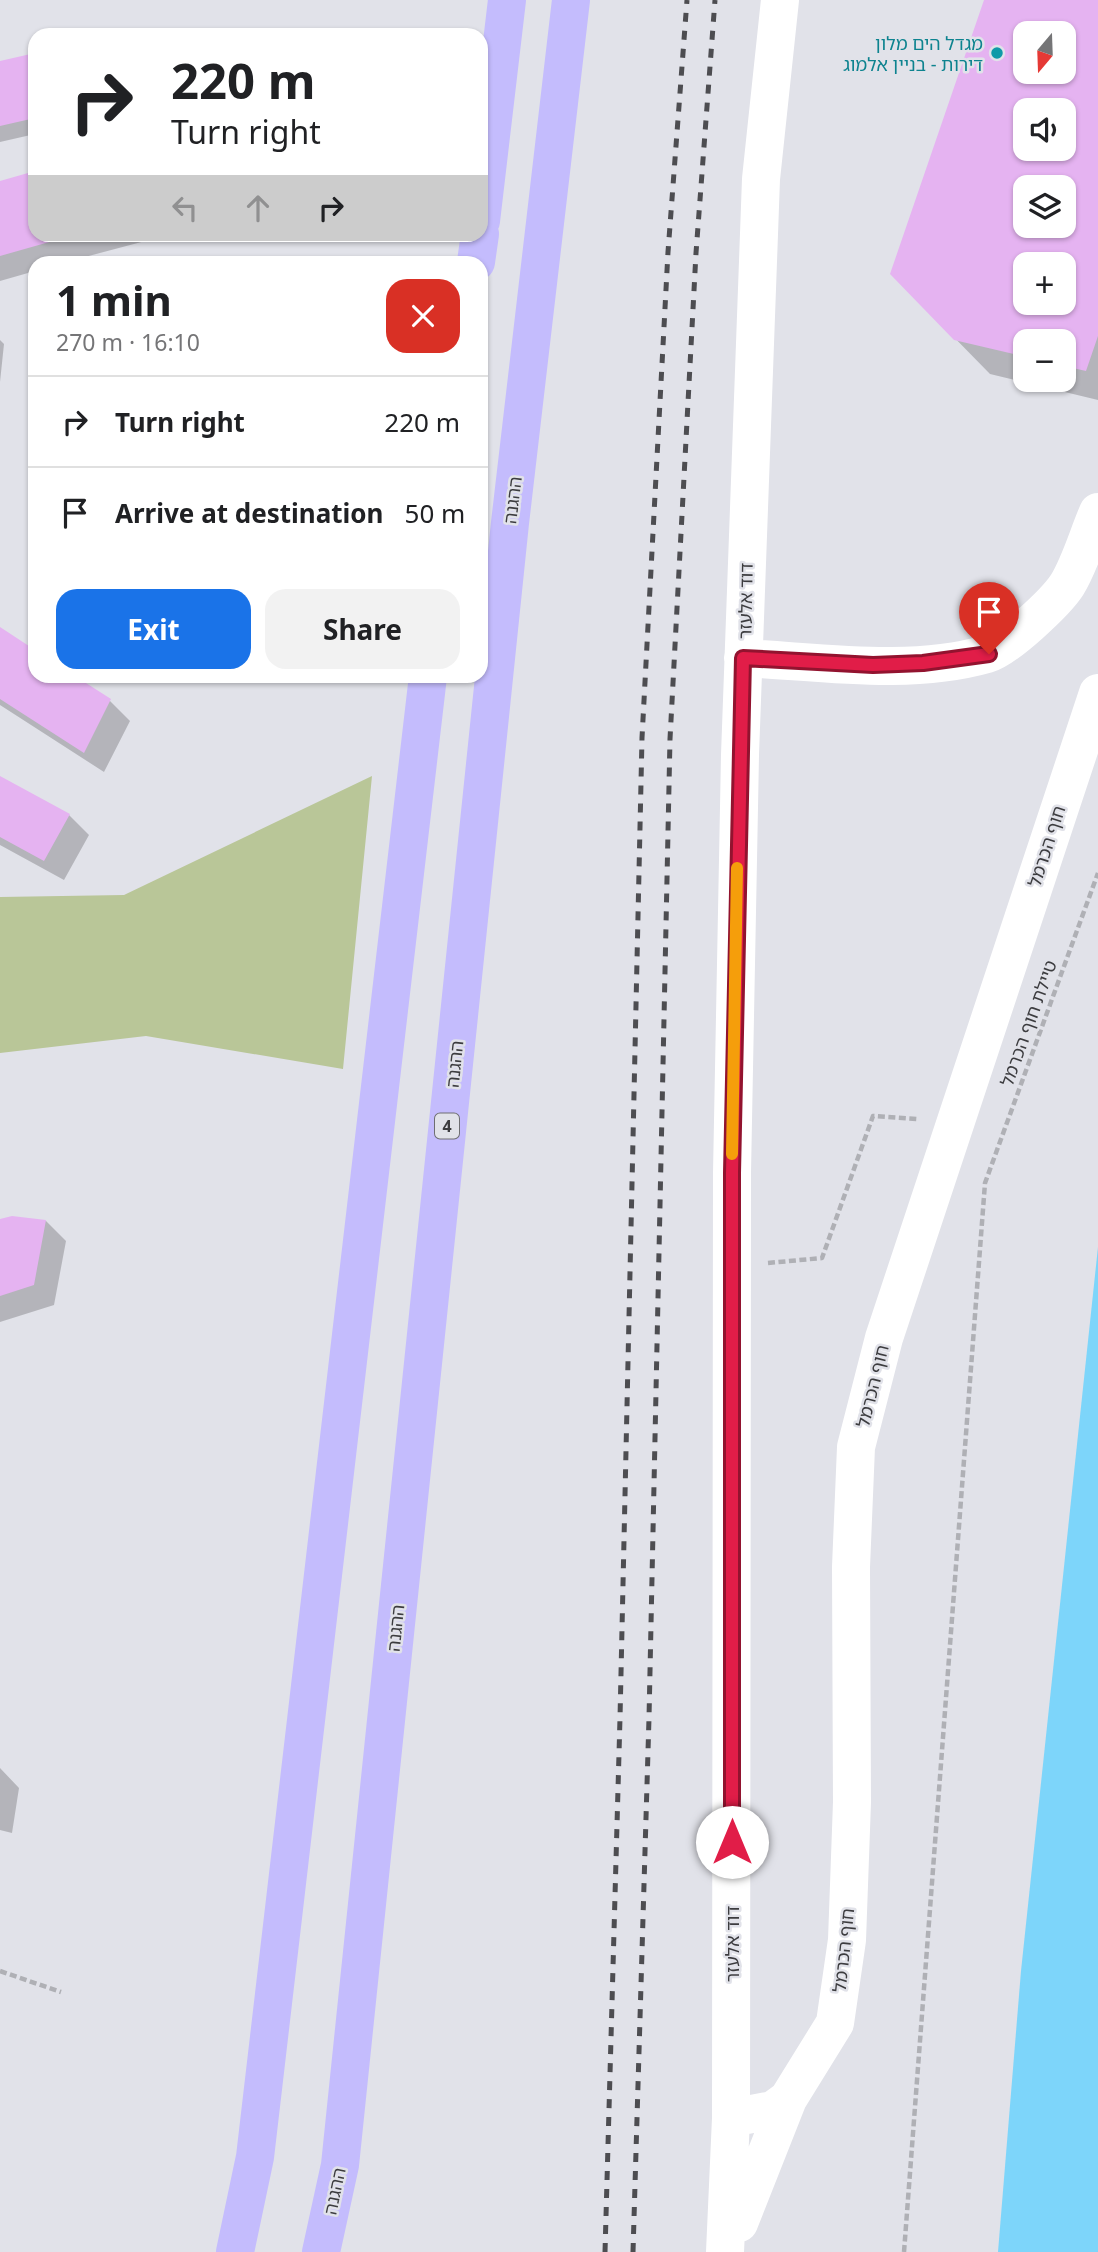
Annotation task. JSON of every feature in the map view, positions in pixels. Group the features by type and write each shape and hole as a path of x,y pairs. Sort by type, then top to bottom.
{"highway":[{"path":"488,162 507,0"},
{"name":"ההגנה","path":"321,2252 341,2151 508,537 571,0"},
{"path":"235,2252 257,2143 427,683"}],"street":[{"name":"דוד אלעזר","path":"724,2252 731,2118 732,1266 743,658 761,179 780,0"},
{"path":"743,658 873,665 923,663 989,654 1026,626 1067,586 1098,512"},
{"name":"חוף הכרמל","path":"730,2252 748,2194 788,2099 835,2023 847,1940 852,1802 851,1567 856,1447 884,1338 1098,693"},
{"path":"731,2118 773,2110 788,2099"}],"path":[{"name":"טיילת חוף הכרמל","path":"904,2252 985,1183 1098,873"},
{"path":"732,1266 822,1258 873,1115"},
{"path":"0,1971 61,1992"}],"green space":[{"path":"372,776 343,1069 146,1036 0,1053 0,897 124,895"}],"water":[{"path":"1098,1247 1098,2252 998,2252 1021,1971"}],"building":[{"path":"984,0 1098,0 1098,336 1086,371 1076,369 1076,329 1013,329 1013,354 954,340 890,274"},
{"path":"28,55 28,120 0,126 0,61"},
{"path":"28,173 28,242 49,242 0,256 0,181"},
{"path":"0,627 28,645 28,683 86,683 111,699 84,753 0,699"},
{"path":"0,776 70,814 44,861 0,837"},
{"path":"12,1216 46,1220 34,1285 0,1296 0,1219"}],"railway":[{"path":"605,2252 642,738 668,252 687,0"},
{"path":"633,2252 649,1718 670,739 696,253 715,0"}],"slow traffic":[{"path":"732,1154 737,868"}],"place":[{"name":"מגדל הים מלון דירות - בניין אלמוג","path":"997,53"}],"route":[{"path":"732,1842 732,1173 743,658 873,665 923,663 989,654"}]}
